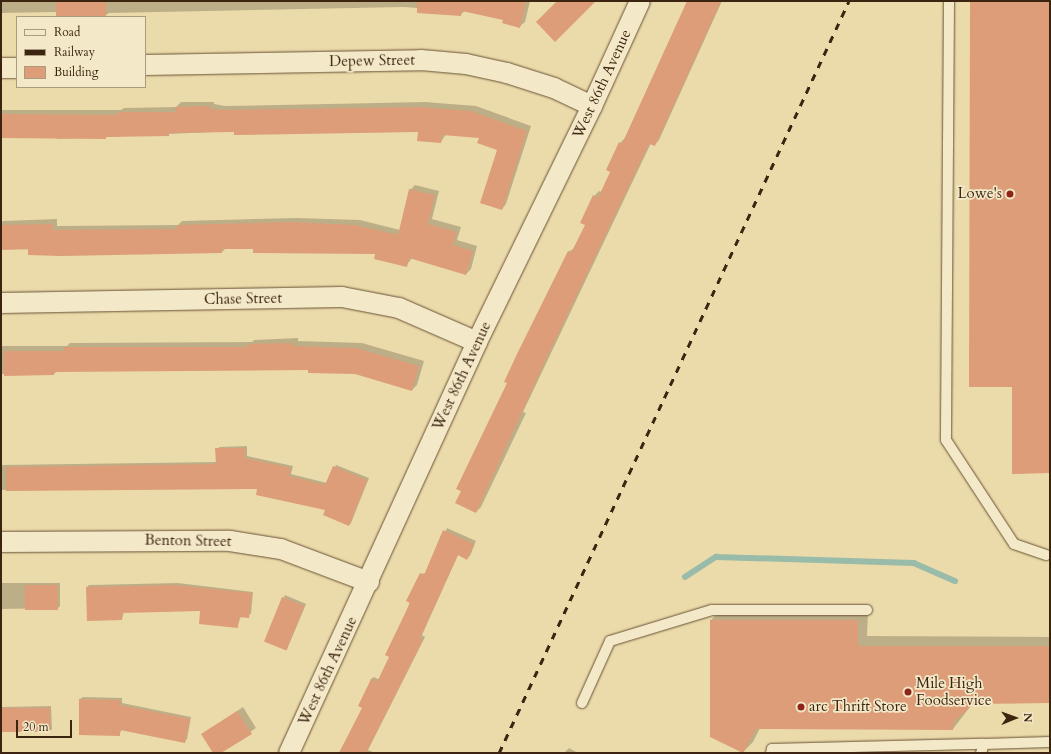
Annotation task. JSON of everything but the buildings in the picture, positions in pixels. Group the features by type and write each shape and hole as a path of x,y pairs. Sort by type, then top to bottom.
{"street":[{"name":"West 86th Avenue","path":"289,753 369,582 477,342 592,106 640,1"},
{"name":"Depew Street","path":"146,65 421,60 458,63 507,73 554,88 592,106"},
{"path":"1,68 16,68"},
{"name":"Chase Street","path":"1,303 342,297 399,308 477,342"},
{"name":"Benton Street","path":"1,542 230,541 281,549 369,582"}],"lane":[{"path":"949,1 946,440 1014,544 1046,555"},
{"path":"582,703 610,642 712,610 867,610"},
{"path":"771,753 772,750 983,749 1050,742"}],"waterway":[{"path":"685,577 716,557 914,563 955,581"}],"railway":[{"path":"499,753 849,1"}],"place":[{"name":"Lowe's","path":"1010,194"},
{"name":"Mile High Foodservice","path":"908,692"},
{"name":"arc Thrift Store","path":"801,707"}]}
